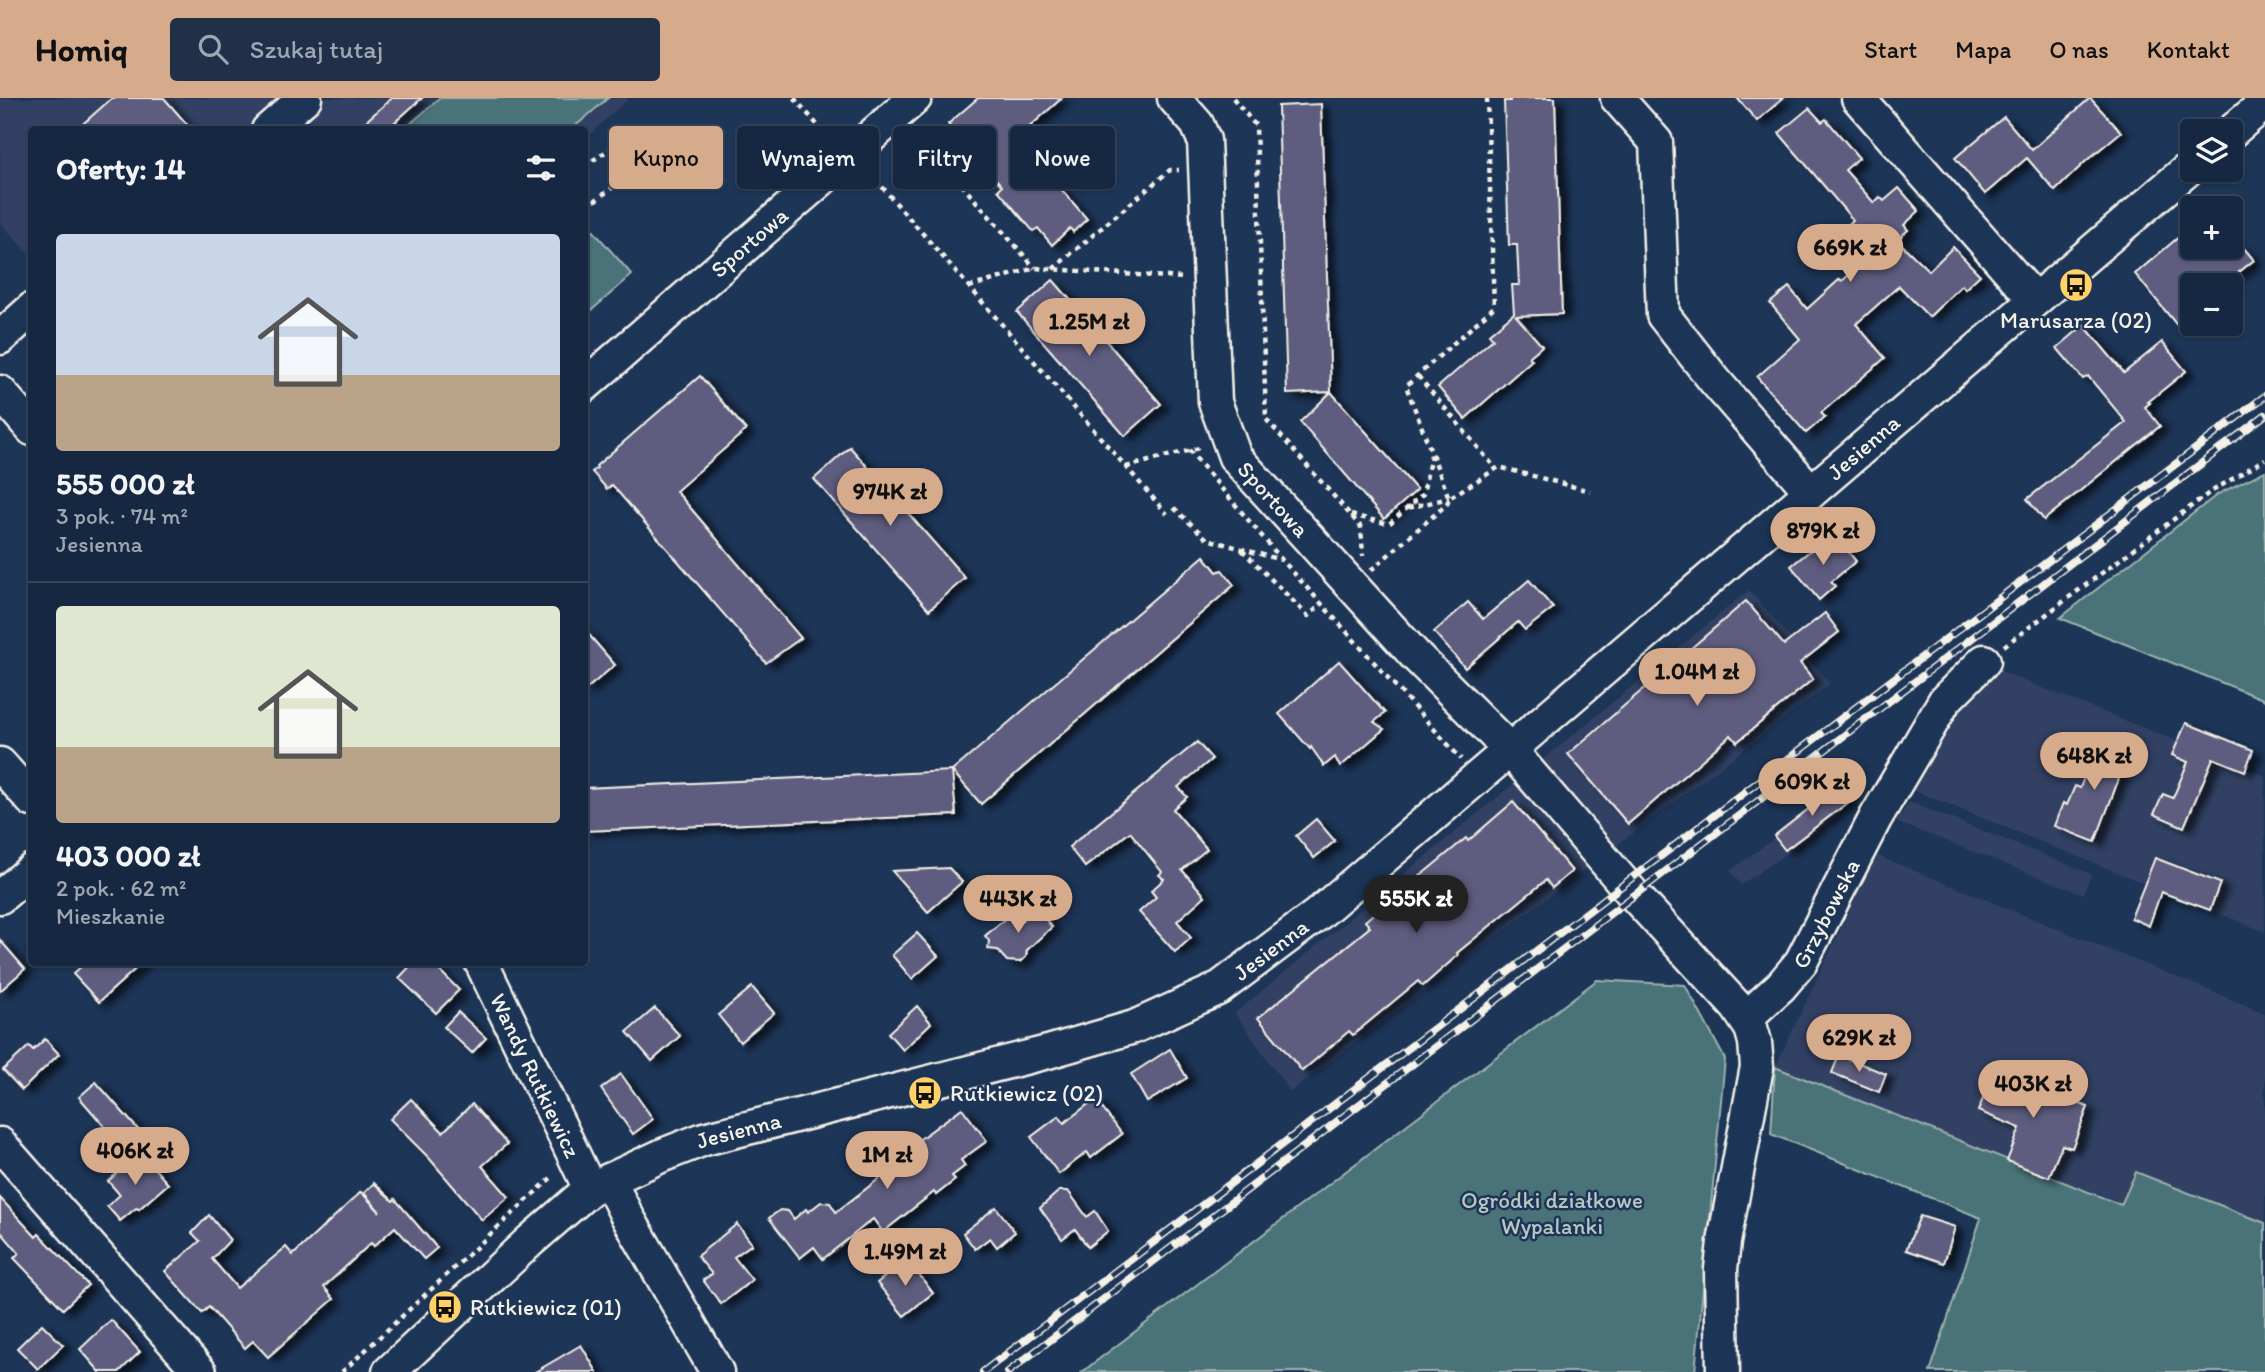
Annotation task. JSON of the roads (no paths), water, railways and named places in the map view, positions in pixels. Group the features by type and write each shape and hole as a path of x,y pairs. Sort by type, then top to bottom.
{"street":[{"path":"273,126 305,98"},
{"name":"Sportowa","path":"1174,98 1197,124 1204,140 1215,402 1235,457 1365,587 1415,654 1511,751"},
{"path":"1617,98 1656,142 1663,315 1715,381 1811,492"},
{"path":"1858,98 2035,300"},
{"path":"2243,122 2265,103"},
{"name":"Sportowa","path":"588,383 906,105"},
{"path":"2243,134 2265,136"},
{"name":"Jesienna","path":"389,1372 530,1241 599,1185 663,1155 704,1139 1035,1055 1134,1027 1218,989 1318,914 1464,764 1511,751 2180,176"},
{"path":"0,338 28,313"},
{"path":"0,392 28,424"},
{"name":"Grzybowska","path":"1745,1018 1781,986 1801,961 1876,817 1945,700 1984,661"},
{"path":"1511,751 1634,895 1709,974 1745,1018 1755,1042 1758,1067 1721,1269 1723,1372"},
{"path":"0,764 28,796"},
{"path":"0,897 28,873"},
{"name":"Wandy Rutkiewicz","path":"483,966 599,1185 626,1214 717,1372"},
{"path":"0,1144 200,1372"}],"railway":[{"path":"983,1372 2265,396"},
{"path":"1008,1372 2265,415"}],"place":[{"name":"Marusarza (02)","path":"2076,285"},
{"name":"Rutkiewicz (02)","path":"925,1093"},
{"name":"Rutkiewicz (01)","path":"445,1307"}],"park label":[{"name":"Ogródki działkowe Wypalanki","path":"1552,1213"}]}
